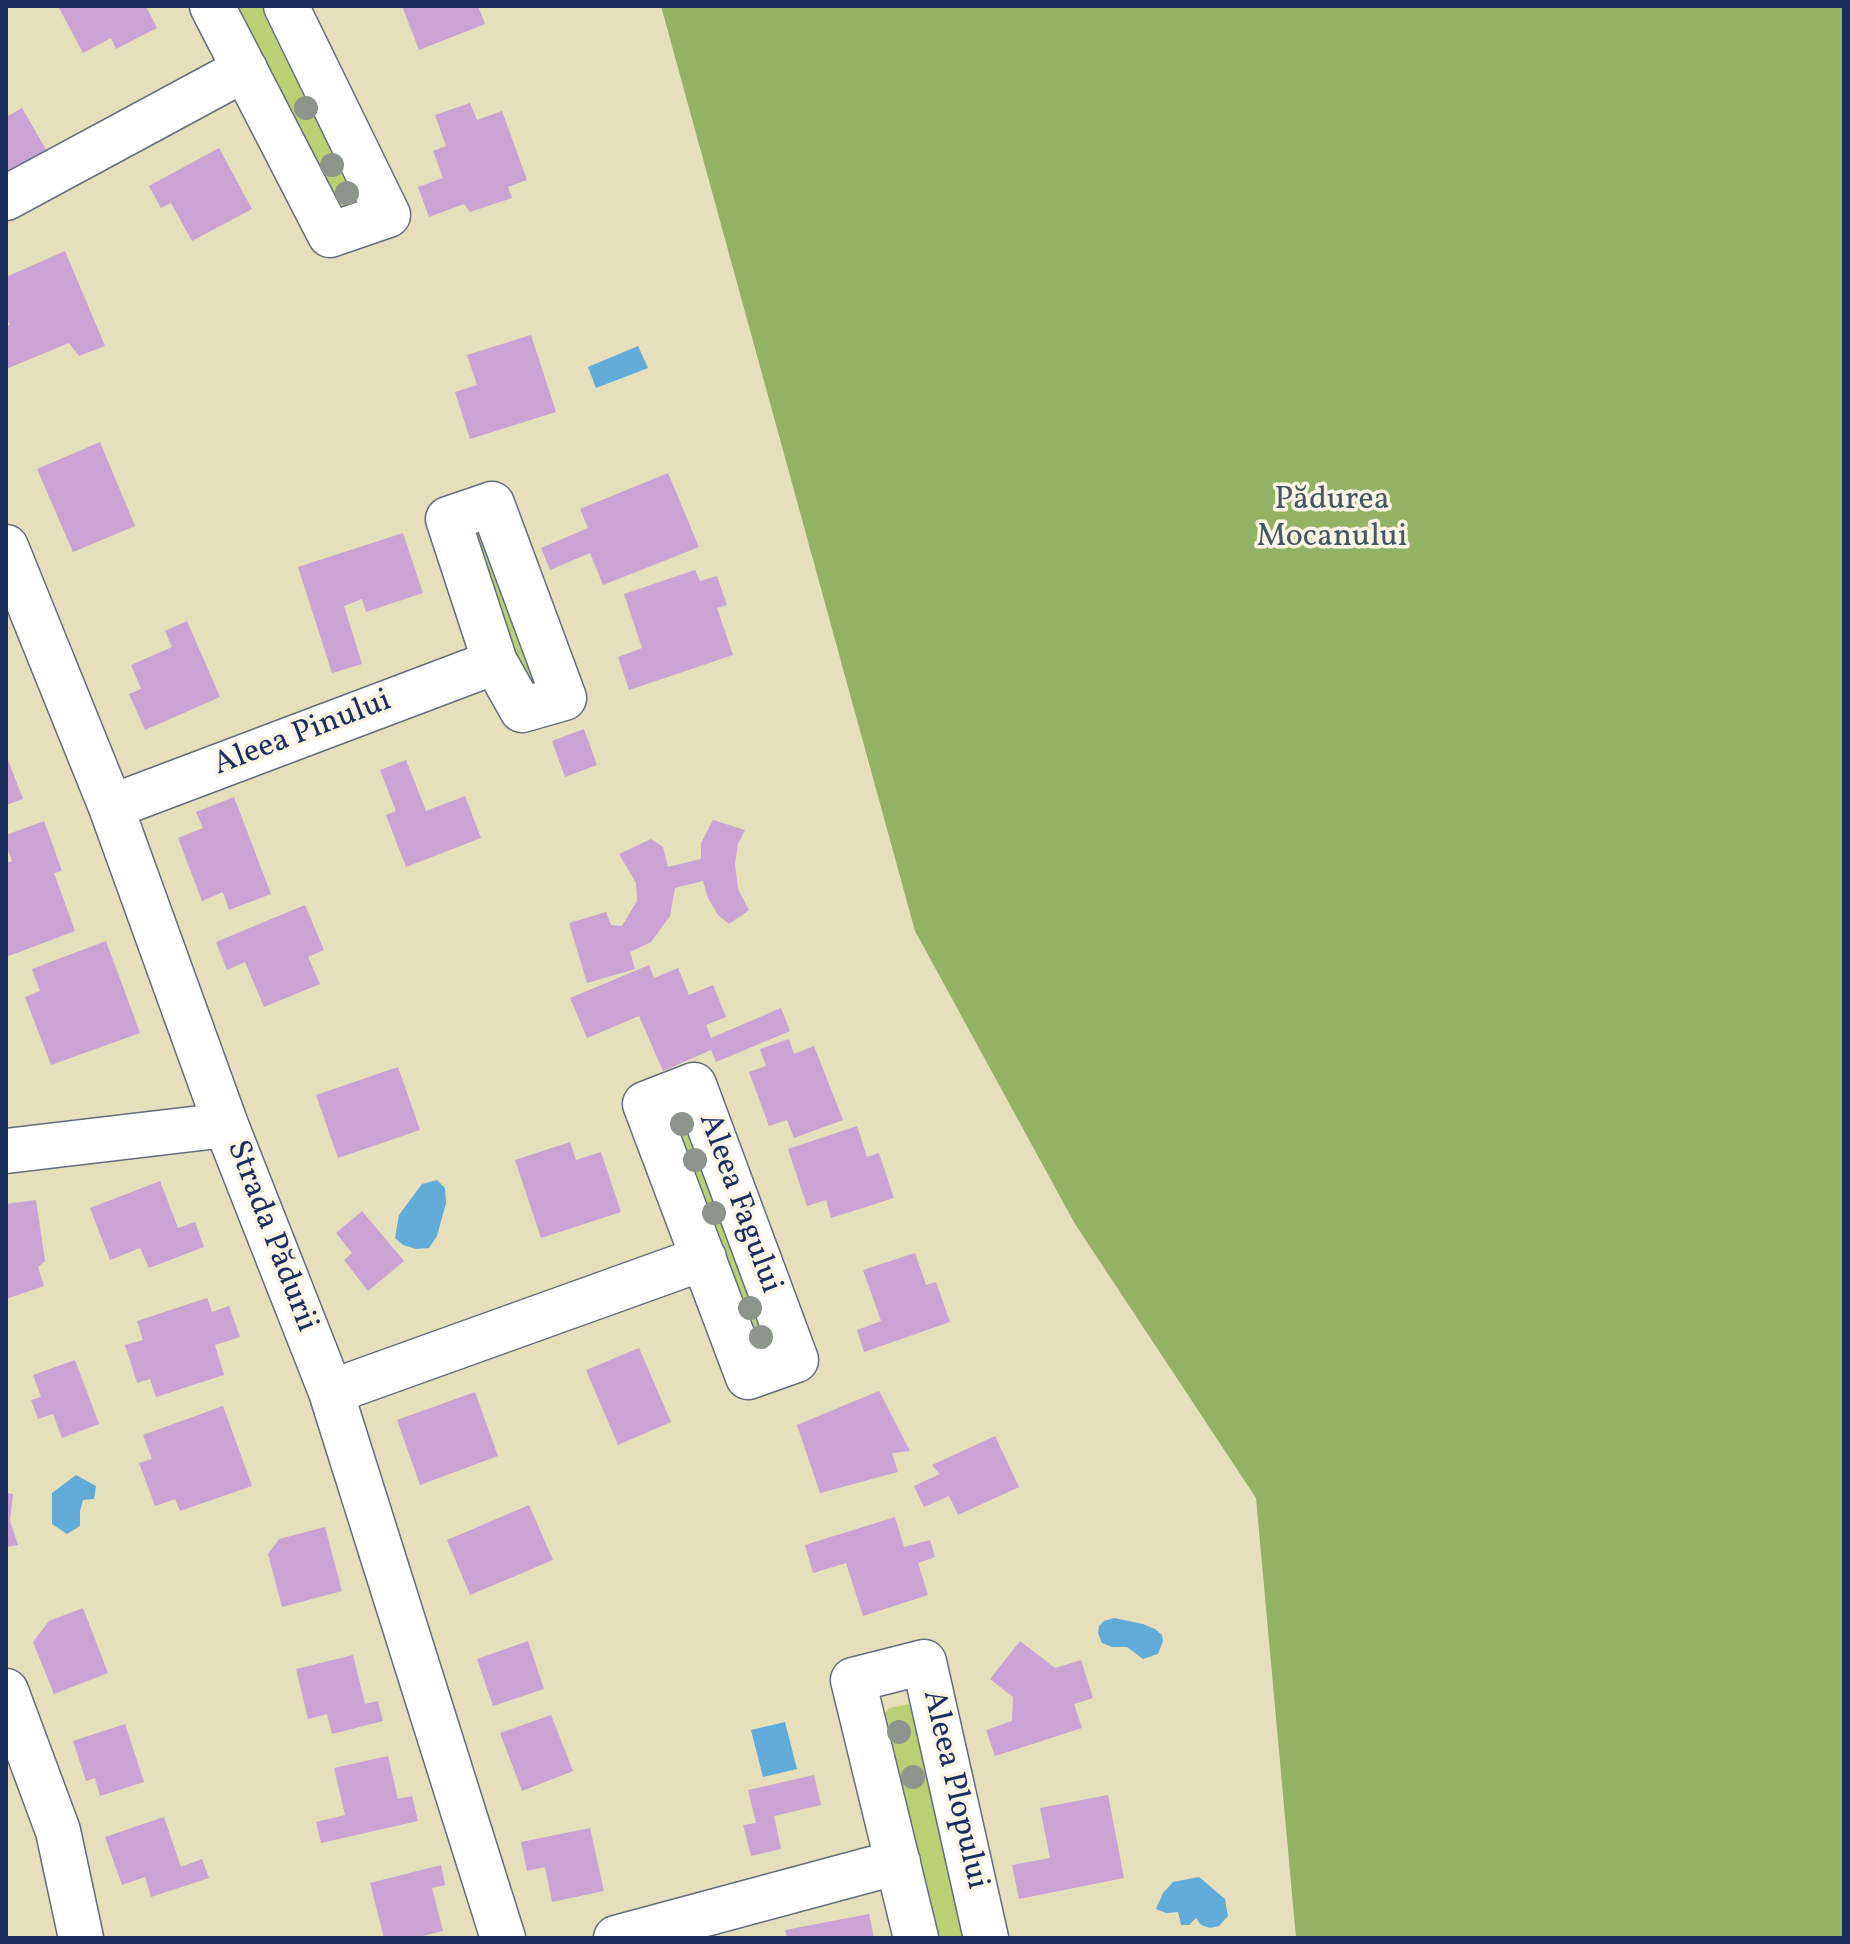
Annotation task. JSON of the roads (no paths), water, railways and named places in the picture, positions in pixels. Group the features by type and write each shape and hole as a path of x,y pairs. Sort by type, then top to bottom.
{"street":[{"path":"212,6 330,235 388,215 286,6"},
{"path":"6,198 245,69"},
{"name":"Strada Pădurii","path":"6,547 111,807 226,1125 331,1392 503,1938"},
{"name":"Aleea Pinului","path":"111,807 495,662"},
{"name":"Aleea Fagului","path":"694,1085 796,1360 748,1377 704,1258 645,1104 694,1085"},
{"path":"6,1151 226,1125"},
{"name":"Aleea Fagului","path":"331,1392 704,1258"},
{"name":"Aleea Plopului","path":"916,1938 853,1680 924,1662 986,1938"},
{"path":"6,1691 58,1831 81,1938"},
{"path":"616,1938 898,1862"}],"water":[{"path":"638,346 648,368 596,388 588,367"},
{"path":"437,1180 445,1188 446,1203 437,1236 429,1248 416,1249 403,1245 395,1238 399,1215 422,1184"},
{"path":"76,1475 96,1486 94,1499 83,1500 80,1526 67,1534 52,1524 52,1493"},
{"path":"1114,1618 1155,1629 1162,1635 1163,1641 1158,1654 1143,1659 1127,1647 1102,1643 1099,1626"},
{"path":"785,1722 797,1769 763,1777 751,1730"},
{"path":"1199,1877 1225,1899 1228,1916 1219,1926 1210,1928 1201,1925 1196,1918 1189,1925 1181,1925 1178,1912 1166,1913 1156,1909 1163,1893 1173,1882"}],"park label":[{"name":"Pădurea Mocanului","path":"1332,520"}]}
